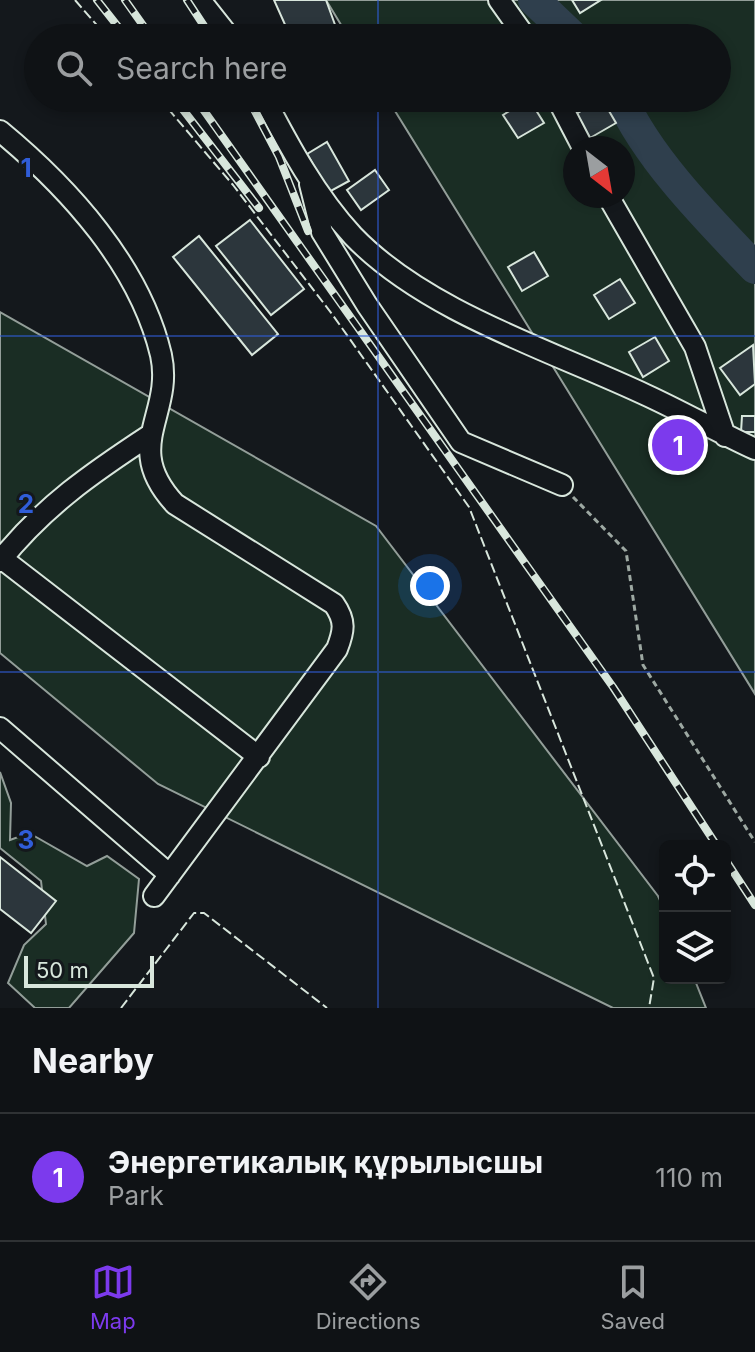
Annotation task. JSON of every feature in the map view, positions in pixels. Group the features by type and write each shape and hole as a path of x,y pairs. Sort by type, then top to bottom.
{"street":[{"path":"200,0 219,24"},
{"path":"499,0 516,24"},
{"path":"272,112 308,177 354,236 442,301 556,358 645,394 755,449"},
{"path":"564,112 577,136"},
{"path":"0,131 33,159 125,268 151,323 161,357 164,383 150,435 150,468 162,490 175,504 334,604 342,616 344,631 337,649 154,896"},
{"path":"308,177 322,232 367,305 461,442 562,485"},
{"path":"615,208 695,347 725,436"},
{"path":"150,435 80,480 48,507 1,558 259,757"},
{"path":"0,728 170,875"}],"path":[{"path":"562,485 626,551 643,665 755,842"}],"green space":[{"path":"326,0 755,0 755,694 396,112 731,112 731,24 341,24"},
{"path":"0,312 376,526 658,896 659,984 696,984 706,1008 613,1008 158,784 0,653"},
{"path":"0,772 11,803 10,840 29,833 87,866 107,856 139,879 134,933 69,1008 35,1008 8,983 24,945 46,924 41,881 0,848"}],"building":[{"path":"274,0 326,0 335,24 285,24"},
{"path":"572,0 601,0 580,13"},
{"path":"508,112 537,112 544,123 518,138 503,115"},
{"path":"610,112 616,123 589,136 576,114"},
{"path":"327,142 349,181 329,192 307,154"},
{"path":"375,170 389,190 361,210 347,190"},
{"path":"250,220 304,289 271,315 216,246"},
{"path":"199,236 278,334 252,355 173,257"},
{"path":"534,252 548,276 522,291 508,267"},
{"path":"620,279 635,303 609,319 594,295"},
{"path":"655,337 669,361 643,377 629,352"},
{"path":"753,345 755,384 740,395 720,368"},
{"path":"742,416 755,416 755,432 741,432"},
{"path":"0,857 56,901 31,933 0,909"}],"waterway":[{"path":"534,0 559,24"},
{"path":"628,112 663,166 755,268"}],"railway":[{"path":"97,0 116,24"},
{"path":"125,0 142,24"},
{"path":"187,0 203,24"},
{"path":"185,112 259,208"},
{"path":"205,112 613,687 713,840"},
{"path":"255,112 279,157 308,231"},
{"path":"731,868 755,905"}],"fence":[{"path":"75,0 96,24"},
{"path":"171,112 233,185 332,314 469,507 654,978 649,1008"},
{"path":"121,1008 194,913 204,913 327,1008"}],"place":[{"name":"Энергетикалық құрылысшы","path":"678,445"}]}
